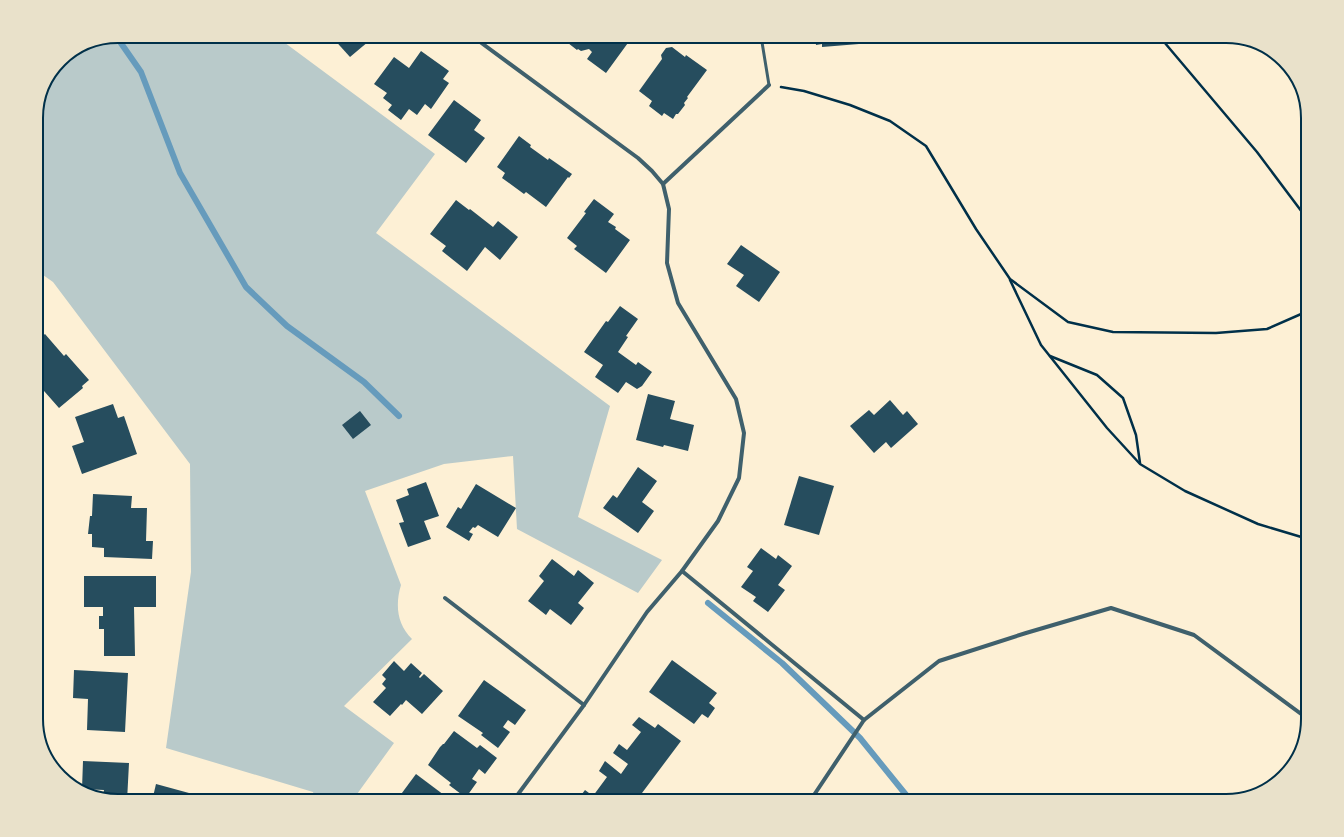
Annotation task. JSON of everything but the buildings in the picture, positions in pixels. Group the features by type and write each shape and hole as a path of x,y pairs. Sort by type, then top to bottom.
{"street":[{"path":"482,43 638,158 663,184 669,209 667,263 678,303 736,399 744,433 739,478 718,521 682,571 647,612 584,705 518,794"},
{"path":"663,184 769,85"},
{"path":"682,571 864,720"},
{"path":"445,598 584,705"},
{"path":"815,794 864,720 939,661 1111,608 1194,635 1301,714"}],"lane":[{"path":"762,43 769,85"}],"path":[{"path":"1165,43 1257,152 1301,211"},
{"path":"769,85 804,91 850,105 890,121 926,146 976,228 1010,279 1041,346 1107,428 1140,464 1185,491 1258,524 1301,537"},
{"path":"1010,279 1068,322 1113,332 1216,333 1268,329 1301,314"},
{"path":"1049,356 1097,375 1123,398 1136,435 1140,464"}],"shaded area":[{"path":"285,43 435,154 376,233 610,406 578,517 662,560 638,593 517,529 513,456 444,464 365,491 401,585 398,600 400,621 412,639 344,706 394,743 357,794 314,794 313,792 166,748 191,572 190,464 53,282 43,275 43,113 44,103 49,89 56,76 65,65 85,51 103,44"}],"waterway":[{"path":"121,43 141,72 180,173 246,287 287,326 364,382 399,416"},
{"path":"708,603 782,663 860,738 905,794"}]}
